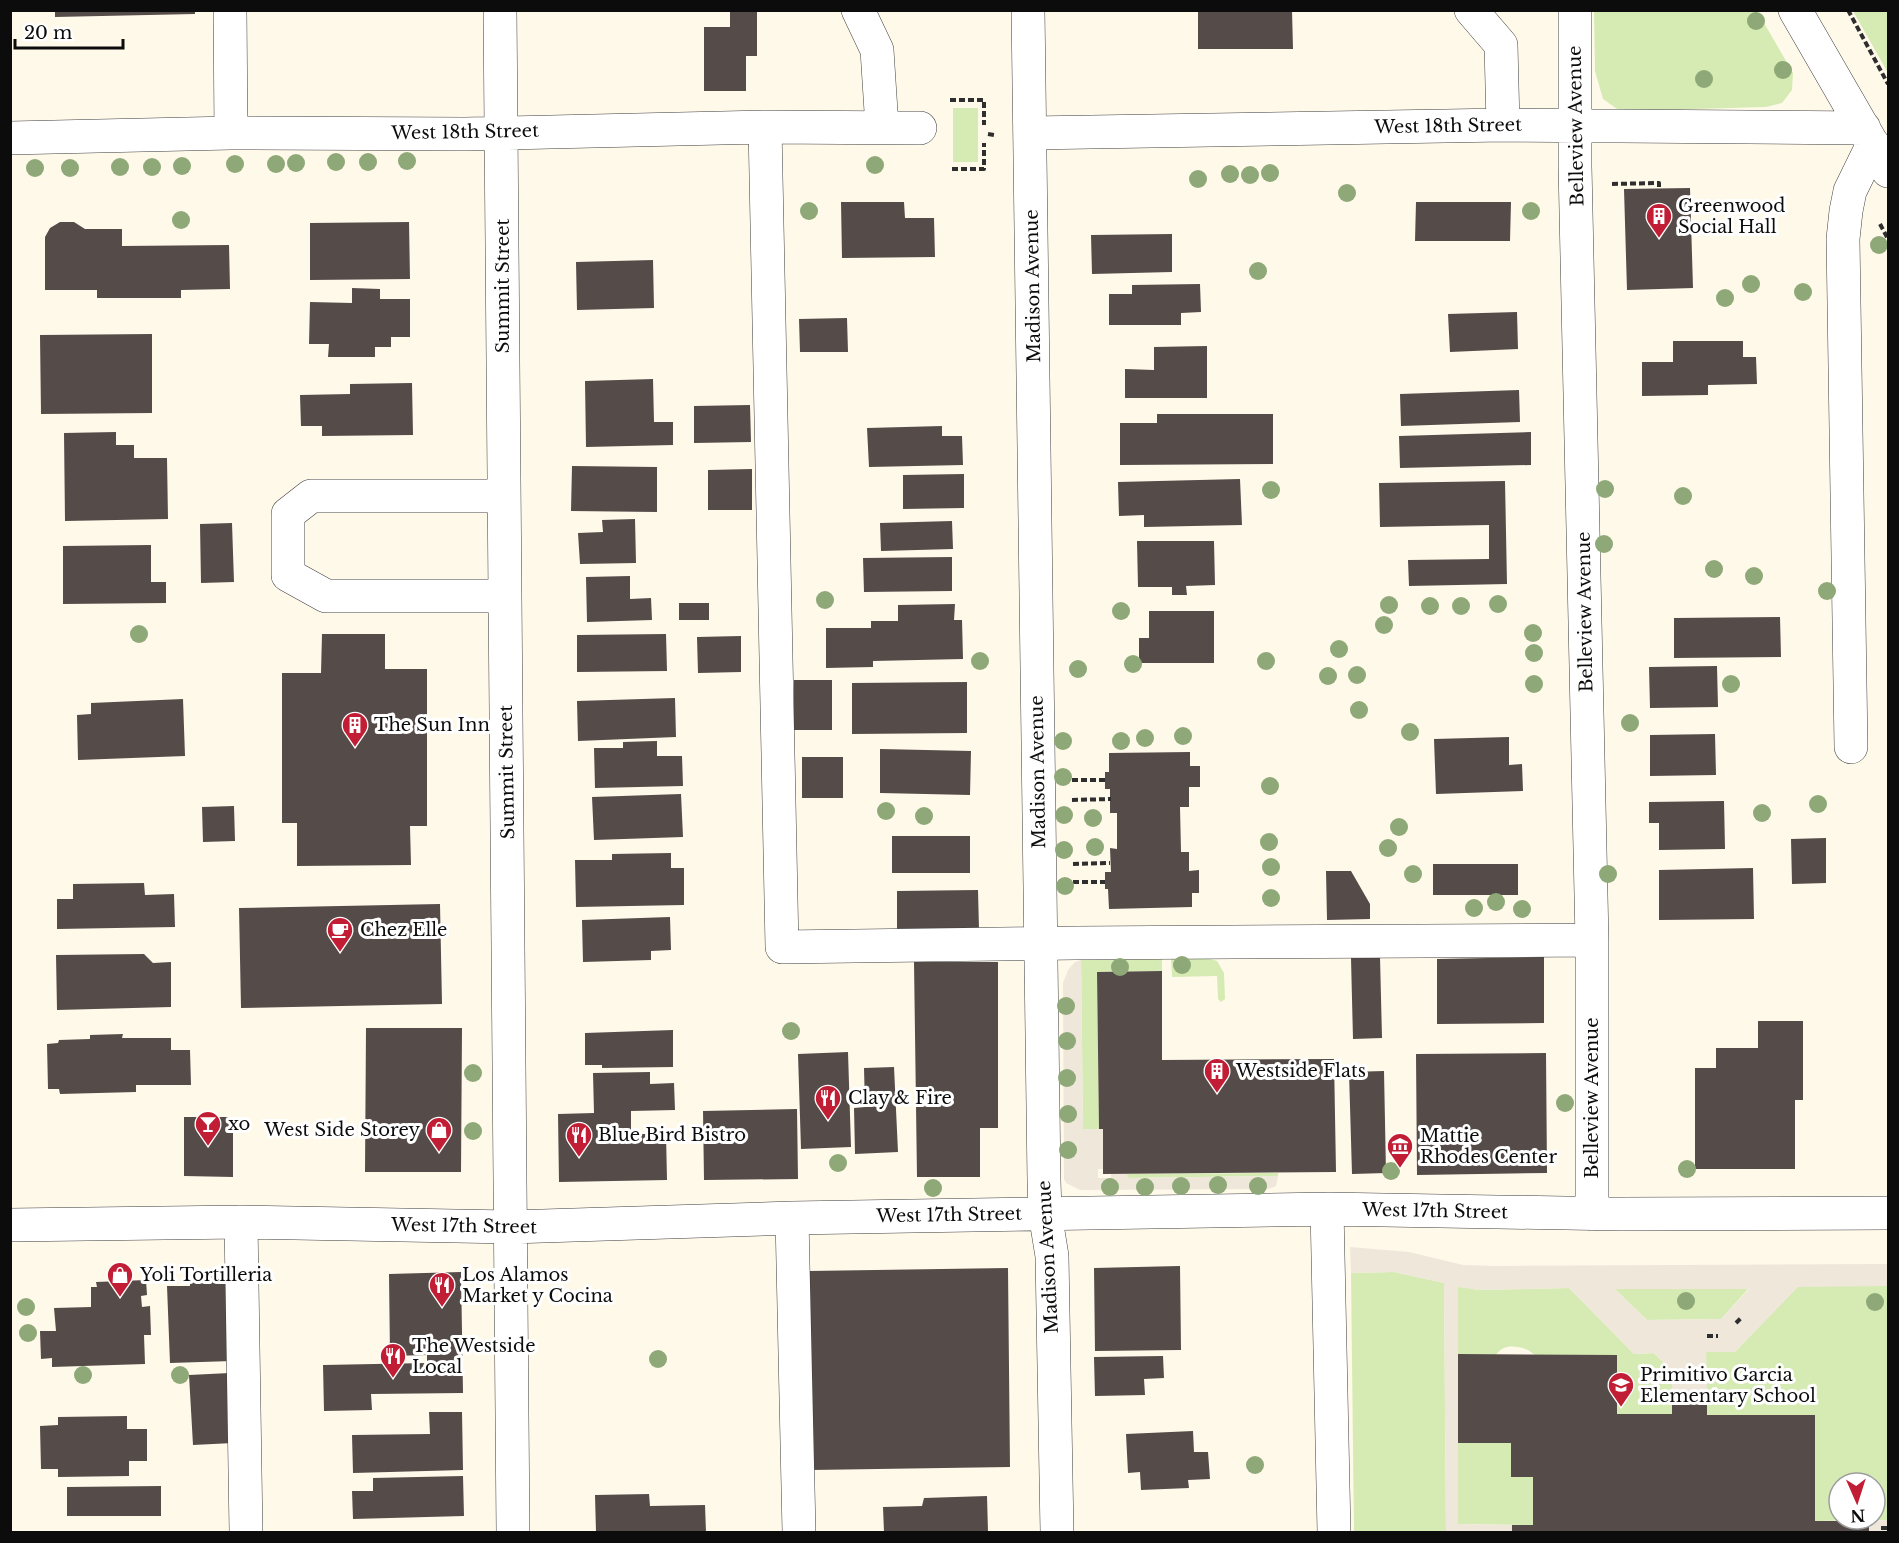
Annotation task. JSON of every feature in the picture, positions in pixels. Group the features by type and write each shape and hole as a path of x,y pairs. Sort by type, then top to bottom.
{"street":[{"path":"230,10 231,133"},
{"name":"Summit Street","path":"500,10 513,1533"},
{"path":"858,10 877,50 882,127"},
{"name":"Madison Avenue","path":"1028,10 1045,1213 1052,1256 1057,1533"},
{"path":"1471,10 1501,45 1503,125"},
{"name":"Belleview Avenue","path":"1575,10 1575,124 1592,940 1592,1214"},
{"path":"1795,10 1875,148 1850,191 1844,239 1851,747"},
{"name":"West 18th Street","path":"1031,133 1575,124 1875,148"},
{"path":"765,128 782,948 1592,940"},
{"name":"West 18th Street","path":"10,138 231,133 920,128"},
{"path":"504,496 310,496 288,514 288,575 326,596 505,596"},
{"path":"1327,1209 1334,1533"},
{"name":"West 17th Street","path":"10,1225 241,1222 511,1227 792,1218 1327,1209 1592,1214 1888,1213"},
{"path":"792,1218 799,1533"},
{"path":"241,1222 246,1533"}],"path":[{"path":"1848,10 1888,84"},
{"path":"950,100 984,100 984,125"},
{"path":"988,134 994,135"},
{"path":"952,169 984,169 984,143"},
{"path":"1612,184 1659,183 1659,189"},
{"path":"1071,780 1106,780"},
{"path":"1071,800 1111,799"},
{"path":"1072,864 1110,863"},
{"path":"1072,882 1105,882"},
{"path":"1736,1323 1742,1317"},
{"path":"1707,1336 1718,1336"}],"green space":[{"path":"1594,11 1757,11 1793,73 1792,90 1782,103 1766,107 1620,111 1603,99 1595,71"},
{"path":"1853,11 1888,11 1888,73"},
{"path":"953,108 978,108 978,162 953,162"},
{"path":"1162,959 1162,971 1097,972 1099,1129 1083,1129 1081,960"},
{"path":"1171,959 1217,961 1224,973 1225,999 1221,1002 1218,999 1217,976 1172,977"},
{"path":"1278,1173 1278,1176 1127,1178 1127,1174"},
{"path":"1394,1272 1444,1283 1446,1532 1354,1532 1351,1273"},
{"path":"1458,1286 1479,1290 1569,1288 1634,1354 1654,1353 1672,1371 1672,1414 1617,1414 1524,1348 1506,1347 1496,1355 1458,1354"},
{"path":"1798,1286 1888,1286 1888,1520 1887,1471 1827,1471 1827,1521 1815,1521 1815,1415 1707,1415 1706,1352 1735,1352"},
{"path":"1749,1288 1721,1319 1647,1320 1615,1289"},
{"path":"1458,1443 1511,1443 1533,1477 1533,1525 1458,1524"}],"shaded area":[{"path":"1081,960 1083,1129 1103,1129 1103,1169 1098,1169 1098,1178 1111,1178 1111,1174 1127,1174 1128,1178 1278,1176 1276,1186 1268,1189 1080,1190 1066,1183 1064,1179 1063,983 1068,970 1075,962"},
{"path":"1350,1247 1409,1252 1463,1265 1494,1266 1888,1264 1888,1286 1798,1287 1735,1352 1706,1352 1707,1392 1672,1391 1672,1371 1654,1353 1634,1354 1569,1288 1479,1290 1458,1287 1458,1524 1512,1525 1512,1532 1446,1532 1444,1283 1394,1272 1351,1273","holes":["1615,1289 1749,1289 1721,1319 1647,1320"]},
{"path":"1887,1520 1888,1532 1869,1532 1887,1531"}],"building":[{"path":"55,10 195,10 195,14 55,17"},
{"path":"730,10 757,10 757,56 746,56 746,91 704,91 704,27 730,27"},
{"path":"1198,10 1292,10 1293,49 1198,49"},
{"name":"Greenwood Social Hall","path":"1690,188 1693,288 1627,290 1624,189"},
{"path":"841,202 904,202 905,218 934,218 935,257 842,258"},
{"path":"1416,202 1511,202 1510,241 1415,241"},
{"path":"60,222 74,222 85,229 122,229 122,246 229,245 230,289 181,290 181,298 97,298 97,290 45,290 45,237 50,228"},
{"path":"409,222 410,279 310,280 310,223"},
{"path":"1172,234 1172,272 1092,274 1091,235"},
{"path":"653,260 654,308 577,310 576,262"},
{"path":"1200,284 1201,312 1181,313 1181,325 1109,325 1109,294 1132,294 1132,285"},
{"path":"352,288 380,289 380,299 410,299 410,337 391,337 391,347 375,347 375,357 328,357 329,344 309,344 310,302 352,303"},
{"path":"1517,312 1518,349 1450,352 1448,314"},
{"path":"847,318 848,352 800,352 799,319"},
{"path":"152,334 152,413 41,414 40,335"},
{"path":"1673,341 1743,341 1743,357 1756,357 1757,384 1708,385 1708,395 1642,396 1642,362 1673,362"},
{"path":"1207,346 1207,398 1125,398 1125,369 1154,370 1154,347"},
{"path":"653,379 654,422 673,422 673,445 586,447 585,381"},
{"path":"412,383 413,435 322,436 322,426 301,426 300,395 350,394 350,384"},
{"path":"1519,390 1520,422 1401,426 1400,394"},
{"path":"750,405 751,442 694,443 694,406"},
{"path":"1157,414 1273,414 1273,464 1120,465 1120,423 1157,423"},
{"path":"942,426 942,436 962,436 963,465 869,467 867,428"},
{"path":"116,432 116,445 134,445 134,458 167,458 168,519 65,521 64,433"},
{"path":"1531,432 1531,465 1400,468 1399,436"},
{"path":"572,466 657,467 657,512 571,511"},
{"path":"752,469 752,510 708,510 708,470"},
{"path":"964,474 964,508 903,509 903,475"},
{"path":"1240,479 1242,525 1144,527 1144,515 1119,516 1118,482"},
{"path":"1505,481 1507,584 1409,586 1408,560 1489,559 1489,525 1380,527 1379,483"},
{"path":"635,519 636,563 580,564 578,533 603,532 602,520"},
{"path":"952,521 953,549 881,551 880,523"},
{"path":"232,523 234,582 201,583 200,524"},
{"path":"1137,541 1214,541 1215,585 1186,586 1187,595 1172,595 1172,587 1138,587"},
{"path":"151,545 151,582 166,582 166,603 63,604 63,546"},
{"path":"952,557 952,591 864,592 863,558"},
{"path":"630,576 630,599 651,598 652,620 587,622 586,577"},
{"path":"679,603 709,603 709,620 679,620"},
{"path":"955,604 954,620 962,620 963,659 873,661 873,667 826,668 826,628 871,628 871,621 898,621 898,605"},
{"path":"1149,611 1214,611 1214,663 1139,663 1139,638 1149,638"},
{"path":"1780,617 1781,657 1674,658 1674,618"},
{"name":"The Sun Inn","path":"322,634 385,634 385,669 427,669 427,826 410,826 411,865 297,866 297,823 282,823 282,673 321,673"},
{"path":"666,634 667,671 577,672 577,635"},
{"path":"741,636 741,672 698,673 697,637"},
{"path":"1717,666 1718,707 1650,708 1649,667"},
{"path":"794,680 832,680 832,730 794,730"},
{"path":"967,682 967,733 852,734 852,683"},
{"path":"675,698 676,737 578,741 577,701"},
{"path":"183,699 185,756 78,760 77,715 91,714 91,703"},
{"path":"1715,734 1716,775 1650,776 1650,735"},
{"path":"1509,737 1509,765 1522,764 1523,791 1436,794 1434,739"},
{"path":"657,741 657,756 682,756 683,786 595,788 594,748 623,748 623,742"},
{"path":"880,749 971,751 970,795 880,793"},
{"path":"1190,752 1190,766 1200,766 1200,787 1189,787 1189,807 1180,807 1181,852 1189,852 1189,871 1199,870 1199,893 1192,893 1192,907 1109,909 1108,889 1105,889 1105,872 1111,872 1110,848 1117,849 1117,813 1110,813 1110,789 1105,789 1105,772 1109,772 1109,753"},
{"path":"802,757 843,757 843,798 802,798"},
{"path":"681,794 683,837 594,840 592,797"},
{"path":"1724,801 1725,849 1659,850 1659,823 1649,823 1649,802"},
{"path":"234,806 235,841 203,842 202,807"},
{"path":"892,836 970,836 970,873 892,873"},
{"path":"1826,838 1826,883 1792,884 1791,839"},
{"path":"671,853 671,868 684,868 684,905 576,907 575,860 612,860 612,854"},
{"path":"1433,864 1518,864 1518,895 1433,895"},
{"path":"1753,868 1754,919 1659,920 1659,870"},
{"path":"1326,871 1351,871 1370,904 1370,919 1327,920"},
{"path":"144,883 145,895 174,894 175,927 57,929 57,899 73,899 73,884"},
{"path":"978,890 979,929 897,930 897,891"},
{"name":"Chez Elle","path":"440,904 442,1004 241,1008 239,908"},
{"path":"670,917 671,950 651,951 651,960 583,962 582,920"},
{"path":"144,954 153,963 171,962 171,1007 57,1010 56,955"},
{"path":"1380,957 1382,1038 1353,1039 1351,958"},
{"path":"1544,957 1544,1023 1437,1024 1437,959"},
{"path":"914,962 998,962 998,1128 980,1128 980,1177 917,1177"},
{"name":"Westside Flats","path":"1162,971 1162,1060 1334,1059 1336,1172 1103,1174 1103,1129 1099,1129 1097,972"},
{"path":"1758,1021 1803,1021 1803,1100 1795,1100 1795,1169 1695,1169 1695,1068 1716,1068 1716,1048 1758,1048"},
{"path":"366,1028 462,1028 461,1172 365,1172"},
{"path":"673,1030 673,1067 602,1068 602,1065 585,1065 585,1033"},
{"path":"123,1034 122,1038 171,1038 171,1050 190,1050 191,1085 136,1085 136,1092 60,1094 59,1089 48,1089 47,1044 58,1043 59,1040 90,1039 90,1035"},
{"path":"848,1052 851,1147 801,1149 798,1054"},
{"path":"1546,1053 1547,1173 1417,1175 1416,1054"},
{"path":"894,1067 898,1152 855,1154 854,1108 865,1107 864,1068"},
{"path":"1384,1071 1386,1173 1352,1174 1349,1072"},
{"path":"650,1072 650,1084 674,1083 675,1110 631,1111 631,1134 666,1134 667,1180 559,1182 558,1114 594,1113 593,1073"},
{"path":"797,1109 798,1179 704,1180 703,1111"},
{"name":"xo","path":"184,1117 233,1117 233,1177 184,1176"},
{"path":"1180,1266 1181,1350 1095,1351 1094,1268"},
{"path":"1008,1268 1010,1467 811,1470 809,1271"},
{"path":"229,1272 232,1361 170,1363 167,1286 190,1286 190,1273"},
{"path":"461,1272 463,1393 371,1394 372,1410 324,1411 323,1365 427,1363 427,1355 390,1356 389,1274"},
{"path":"146,1280 147,1295 141,1296 142,1307 150,1306 151,1335 144,1335 145,1364 52,1367 52,1358 41,1359 40,1331 56,1331 54,1308 91,1307 91,1287 97,1287 96,1282"},
{"name":"Primitivo Garcia Elementary School","path":"1458,1354 1617,1355 1617,1414 1672,1414 1672,1391 1707,1392 1707,1415 1815,1415 1815,1521 1827,1521 1827,1531 1869,1532 1512,1532 1512,1525 1533,1525 1533,1477 1511,1477 1511,1443 1458,1443"},
{"path":"1163,1356 1164,1378 1144,1379 1145,1395 1095,1396 1094,1357"},
{"path":"230,1373 233,1443 193,1445 189,1375"},
{"path":"429,1412 462,1412 463,1470 353,1473 352,1435 430,1434"},
{"path":"127,1416 127,1429 147,1429 147,1461 129,1461 129,1476 58,1477 58,1469 41,1469 40,1426 58,1425 58,1417"},
{"path":"1193,1431 1194,1452 1208,1452 1210,1479 1188,1480 1189,1488 1141,1490 1140,1472 1128,1473 1126,1434"},
{"path":"463,1476 464,1516 353,1519 352,1491 373,1491 373,1478"},
{"path":"161,1486 161,1516 67,1516 67,1487"},
{"path":"649,1494 650,1506 705,1505 706,1532 596,1532 595,1495"},
{"path":"987,1496 988,1532 884,1532 883,1507 922,1506 924,1498"}],"place":[{"name":"Greenwood Social Hall","path":"1659,239"},
{"name":"The Sun Inn","path":"355,748"},
{"name":"Chez Elle","path":"340,953"},
{"name":"Westside Flats","path":"1217,1094"},
{"name":"Clay & Fire","path":"828,1121"},
{"name":"xo","path":"208,1147"},
{"name":"West Side Storey","path":"439,1153"},
{"name":"Blue Bird Bistro","path":"579,1158"},
{"name":"Mattie Rhodes Center","path":"1400,1169"},
{"name":"Yoli Tortilleria","path":"120,1298"},
{"name":"Los Alamos Market y Cocina","path":"442,1308"},
{"name":"The Westside Local","path":"393,1379"},
{"name":"Primitivo Garcia Elementary School","path":"1621,1408"}]}
